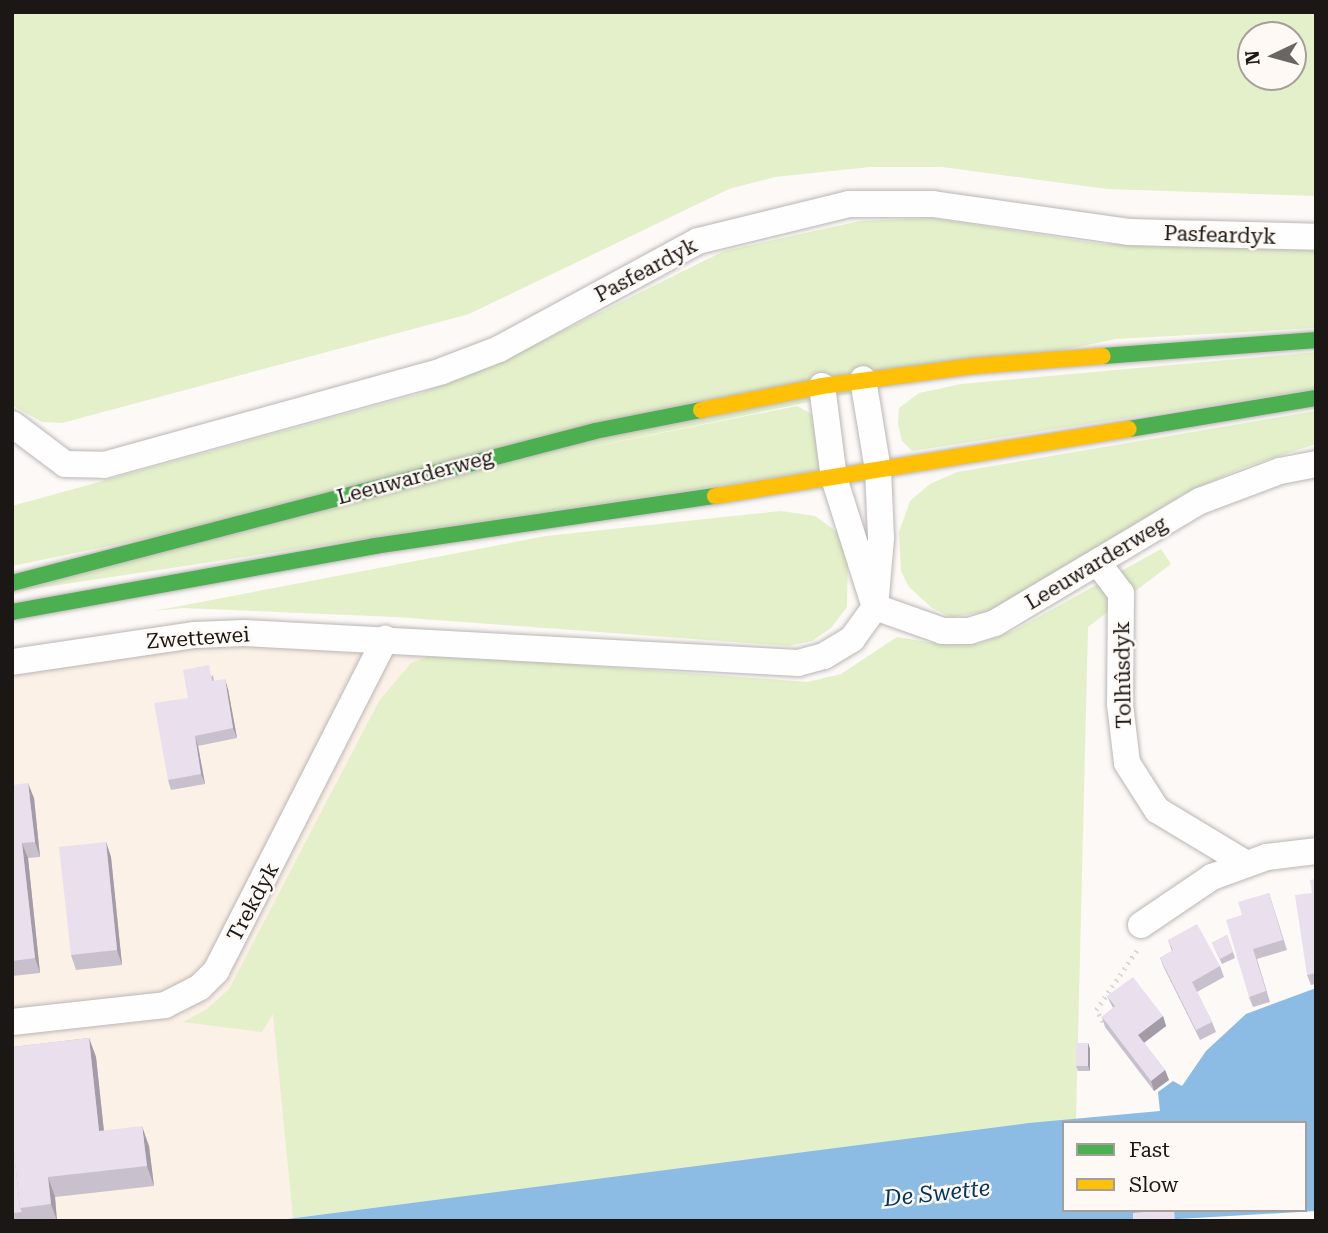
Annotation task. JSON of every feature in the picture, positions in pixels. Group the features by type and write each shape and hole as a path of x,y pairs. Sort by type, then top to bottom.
{"main road":[{"name":"Leeuwarderweg","path":"12,583 595,430 822,386 863,379 1103,354 1316,340"},
{"path":"12,612 375,545 834,478 1316,398"}],"street":[{"name":"Pasfeardyk","path":"12,424 65,464 104,465 442,371 499,349 698,241 849,204 933,204 1130,232 1316,237"},
{"path":"385,639 798,663 824,656 852,639 875,607 881,538 878,470 863,379"},
{"path":"822,386 834,478 875,607"},
{"name":"Leeuwarderweg","path":"875,607 936,630 969,631 1003,619 1200,501 1280,471 1316,464"},
{"name":"Tolhûsdyk","path":"1098,563 1121,593 1120,704 1127,763 1157,810 1245,863"},
{"name":"Zwettewei","path":"12,662 195,635 385,639"},
{"name":"Trekdyk","path":"12,1021 165,1005 200,987 216,971 385,639"},
{"path":"1142,925 1193,888 1245,863 1316,851"}],"path":[{"path":"1103,1022 1096,1010 1143,939 1142,925"}],"shaded area":[{"path":"301,638 469,651 331,1221 12,1221 12,667 152,644"}],"green space":[{"path":"12,12 1316,12 1316,196 1107,189 942,167 870,167 775,177 729,189 469,314 62,423 42,422 12,405"},
{"path":"931,218 1101,244 1316,249 1316,328 1116,339 12,566 12,506 422,393 512,356 724,251 860,221"},
{"path":"1316,352 1316,389 912,451 902,441 898,424 899,408 919,393 961,384"},
{"path":"797,406 810,413 815,422 823,470 12,592 461,473"},
{"path":"1316,411 1316,444 1242,468 1182,495 999,610 951,617 932,608 909,587 901,571 899,532 910,501 930,484 957,472"},
{"path":"781,511 815,516 836,531 848,552 847,607 831,628 812,641 788,646 396,617 183,608 154,611 546,536"},
{"path":"1161,549 1171,564 1088,627 1076,1120 293,1218 273,1014 262,1032 183,1022 207,1009 229,989 379,701 411,663 435,654 807,682 841,674 897,637 945,645 978,644 1015,630"}],"water":[{"name":"De Swette","path":"1316,988 1316,1211 1307,1212 1307,1121 1062,1121 1062,1212 1299,1212 1144,1221 272,1221 1029,1123 1160,1111 1158,1092 1173,1081 1182,1086 1206,1051 1246,1014"}],"building":[{"path":"209,665 212,681 225,679 233,728 195,736 201,774 168,780 154,703 188,698 183,670"},
{"path":"28,783 35,842 22,843 35,958 12,961 12,785"},
{"path":"106,842 117,950 71,955 59,847"},
{"path":"1316,879 1316,973 1307,975 1295,895 1312,893 1310,880"},
{"path":"1269,893 1283,940 1253,949 1266,991 1249,997 1226,920 1242,915 1238,902"},
{"path":"1197,924 1220,966 1192,982 1212,1022 1196,1030 1160,958 1173,950 1168,940"},
{"path":"1227,935 1233,952 1220,959 1212,943"},
{"path":"1133,977 1163,1016 1138,1035 1165,1070 1151,1081 1102,1017 1115,1006 1107,996"},
{"path":"89,1038 99,1131 142,1126 147,1166 48,1177 51,1204 20,1208 12,1133 12,1047"},
{"path":"1076,1043 1088,1043 1088,1066 1076,1066"},
{"path":"12,1133 22,1212 12,1213"},
{"path":"1174,1212 1175,1221 1133,1221 1133,1213"}],"traffic: fast":[{"path":"1103,356 1316,340"},
{"path":"1129,429 1316,398"},
{"path":"12,583 595,431 701,410"},
{"path":"12,612 375,546 715,496"}],"traffic: slow":[{"path":"701,410 822,386 973,366 1103,356"},
{"path":"715,496 1129,429"}]}
